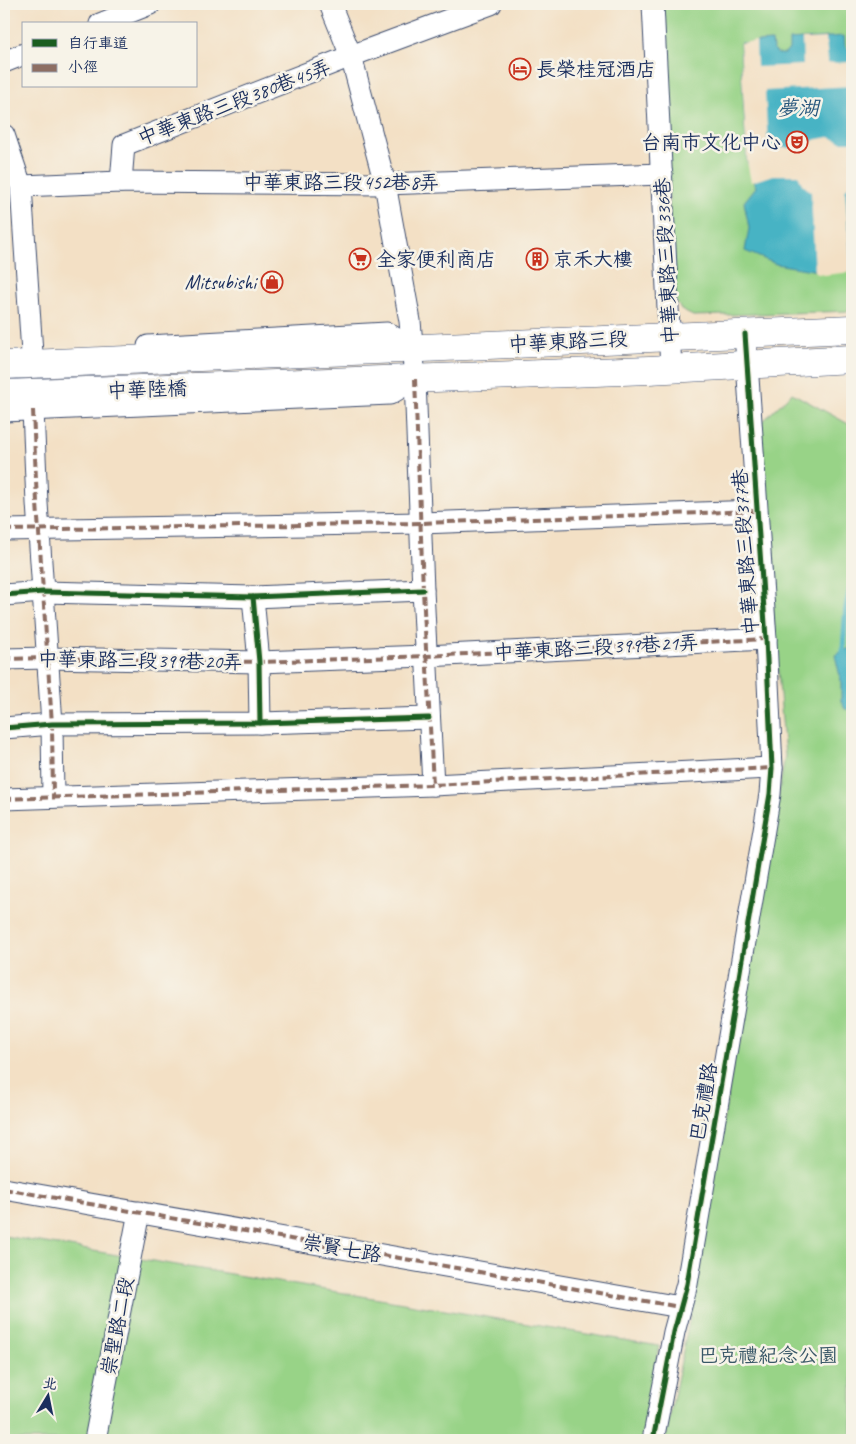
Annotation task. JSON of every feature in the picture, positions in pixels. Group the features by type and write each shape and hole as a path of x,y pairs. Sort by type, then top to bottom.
{"main road":[{"name":"中華東路三段","path":"283,355 852,329"},
{"name":"中華陸橋","path":"4,365 283,355"},
{"name":"中華東路三段","path":"290,384 671,369 852,359"},
{"name":"中華陸橋","path":"4,394 290,384"}],"street":[{"path":"105,22 150,4"},
{"path":"330,4 351,56 385,184 410,321 415,379 433,785"},
{"path":"351,56 491,4"},
{"name":"中華東路三段336巷","path":"653,4 671,369"},
{"path":"4,62 22,55"},
{"name":"中華東路三段380巷45弄","path":"121,182 124,145 351,56"},
{"path":"4,135 21,186 32,353"},
{"name":"中華東路三段452巷8弄","path":"21,186 121,182 385,184 662,174"},
{"path":"4,353 387,333 413,349"},
{"name":"中華東路三段377巷","path":"745,334 766,639 772,768"},
{"path":"4,411 390,394 415,379"},
{"path":"33,410 33,440 52,724 53,797"},
{"path":"4,530 421,523 756,511"},
{"path":"4,595 43,592 253,597 423,590"},
{"path":"253,597 259,662 260,723"},
{"name":"中華東路三段399巷21弄","path":"426,656 766,639"},
{"name":"中華東路三段399巷20弄","path":"4,659 47,658 259,662 426,656"},
{"path":"4,728 52,724 260,723 429,718"},
{"path":"4,799 433,785 772,768"},
{"name":"巴克禮路","path":"653,1440 680,1307 689,1274 769,804 772,768"},
{"name":"崇賢七路","path":"4,1189 680,1307"},
{"name":"崇聖路二段","path":"96,1440 139,1212"}],"green space":[{"path":"659,4 852,4 852,311 693,316 681,310 674,297"},
{"name":"巴克禮紀念公園","path":"792,393 852,426 852,1440 665,1440 693,1302 785,756 758,426"},
{"path":"4,1236 659,1346 642,1440 4,1440"}],"water":[{"name":"夢湖","path":"844,36 845,46 852,51 852,270 824,272 776,264 745,251 749,228 744,202 756,187 747,161 740,43 772,41 773,49 778,54 785,54 789,49 789,40"},
{"path":"850,648 852,650 852,710 845,709 841,701 841,681 835,655"}],"pier":[{"path":"826,38 828,63 852,62 852,86 765,91 768,148 805,148 814,140 829,137 842,142 852,142 852,182 845,190 851,272 824,275 815,273 811,192 802,184 798,175 774,175 751,182 747,161 740,43 756,41 757,67 803,65 802,39"}],"waterway":[{"path":"843,652 846,608 852,578"}],"marked path":[{"path":"415,379 433,785"},
{"path":"33,410 37,503 52,724 53,797"},
{"path":"4,530 421,523 756,511"},
{"path":"4,659 47,658 259,662 426,656 766,639"},
{"path":"4,799 433,785 772,768"},
{"path":"4,1189 680,1307"}],"cycle path":[{"path":"653,1440 674,1332 687,1284 770,794 772,768 766,639 745,334"},
{"path":"4,595 43,592 253,597 423,590"},
{"path":"253,597 259,662 260,723"},
{"path":"4,728 52,724 260,723 429,718"}],"place":[{"name":"長榮桂冠酒店","path":"520,69"},
{"name":"台南市文化中心","path":"797,142"},
{"name":"全家便利商店","path":"360,259"},
{"name":"京禾大樓","path":"537,259"},
{"name":"Mitsubishi","path":"272,282"}]}
